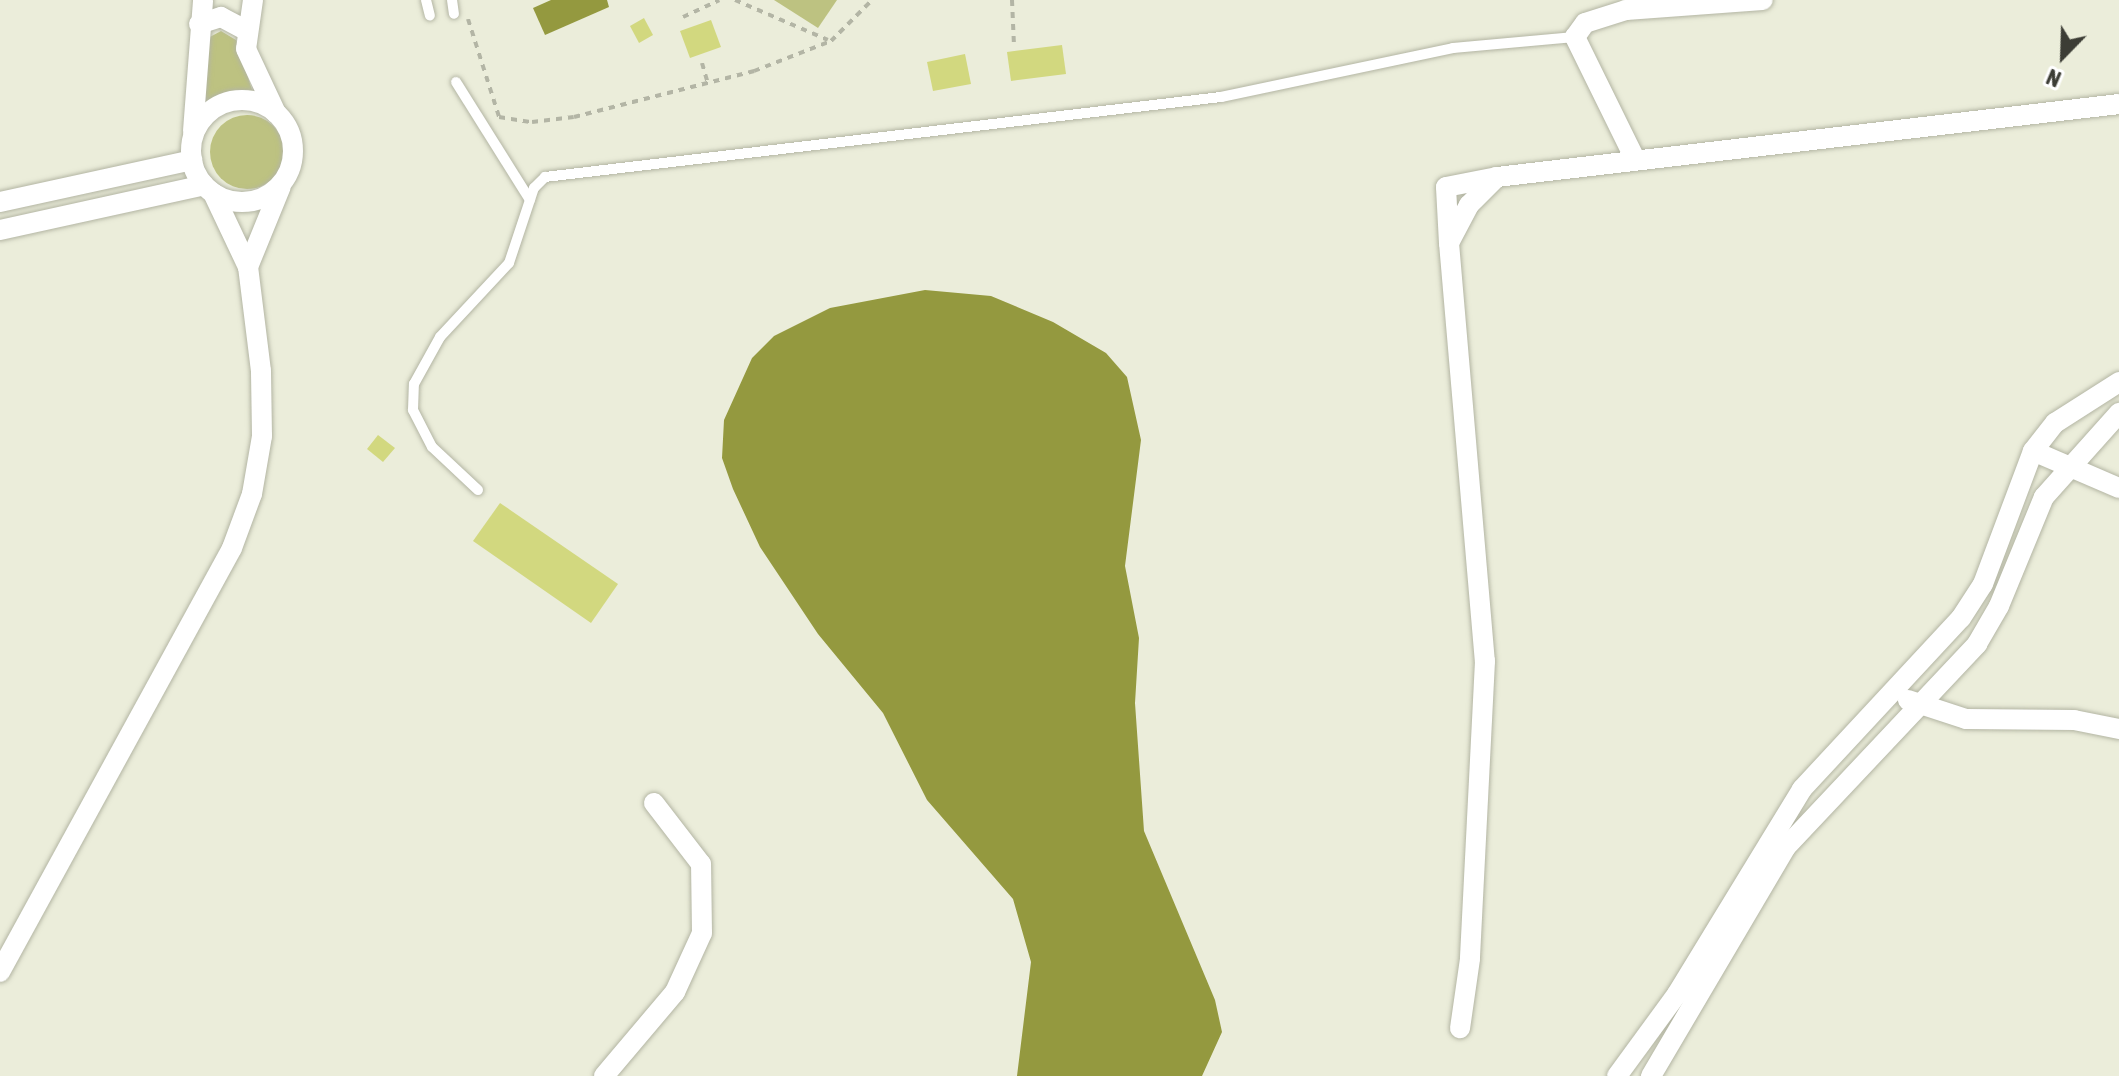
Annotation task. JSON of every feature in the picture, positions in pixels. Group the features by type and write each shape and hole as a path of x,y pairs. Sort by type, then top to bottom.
{"street":[{"path":"0,972 243,524 257,469 263,408 248,267 192,160 203,0"},
{"path":"248,267 293,149 250,64 245,30 253,0"},
{"path":"1634,157 1575,37 1585,23 1626,10 1763,0"},
{"path":"199,24 221,17 245,30"},
{"path":"192,138 204,117 224,104 260,104 278,117"},
{"path":"1460,1028 1470,959 1485,661 1446,187 1634,157 2119,104"},
{"path":"0,202 192,160"},
{"path":"1449,243 1469,205 1497,177"},
{"path":"0,230 208,189 249,201 281,185"},
{"path":"1617,1076 1677,994 1802,789 1961,618 1983,584 2033,451 2055,423 2119,382"},
{"path":"1651,1076 1786,847 1977,644 1999,606 2044,497 2119,413"},
{"path":"2033,451 2065,470 2119,488"},
{"path":"1894,690 1917,707 1966,719 2074,720 2119,729"},
{"path":"604,1076 675,992 702,933 701,864 654,803"}],"lane":[{"path":"426,0 430,16"},
{"path":"452,0 454,14"},
{"path":"478,490 432,447 413,410 414,384 440,337 509,263 530,200 545,177 1221,97 1453,48 1575,37"},
{"path":"456,82 530,200"}],"path":[{"path":"683,17 719,0"},
{"path":"735,0 792,30 831,41"},
{"path":"466,14 495,109 509,121 574,117 708,84 831,41 872,0"},
{"path":"1012,0 1014,45"},
{"path":"702,63 708,84"}],"shaded area":[{"path":"551,0 607,0 609,7 545,35 533,8"},
{"path":"774,0 837,0 818,28"},
{"path":"221,31 236,40 253,93 218,96 201,106 208,38"},
{"path":"240,115 254,115 268,121 278,131 284,152 282,166 268,183 254,189 240,189 226,183 216,173 210,159 210,145 216,131 226,121"},
{"path":"925,290 991,296 1053,322 1106,353 1127,377 1141,440 1125,566 1139,638 1135,703 1144,831 1215,1000 1222,1032 1202,1076 1017,1076 1031,962 1013,899 927,800 883,713 818,634 760,547 722,458 724,420 752,358 774,336 830,308"}],"building":[{"path":"644,18 653,35 639,43 630,26"},
{"path":"711,20 721,47 690,58 680,31"},
{"path":"1062,45 1066,74 1011,81 1007,52"},
{"path":"965,54 971,84 933,91 927,62"},
{"path":"378,435 395,448 383,462 367,449"},
{"path":"500,503 618,584 591,623 473,541"}]}
